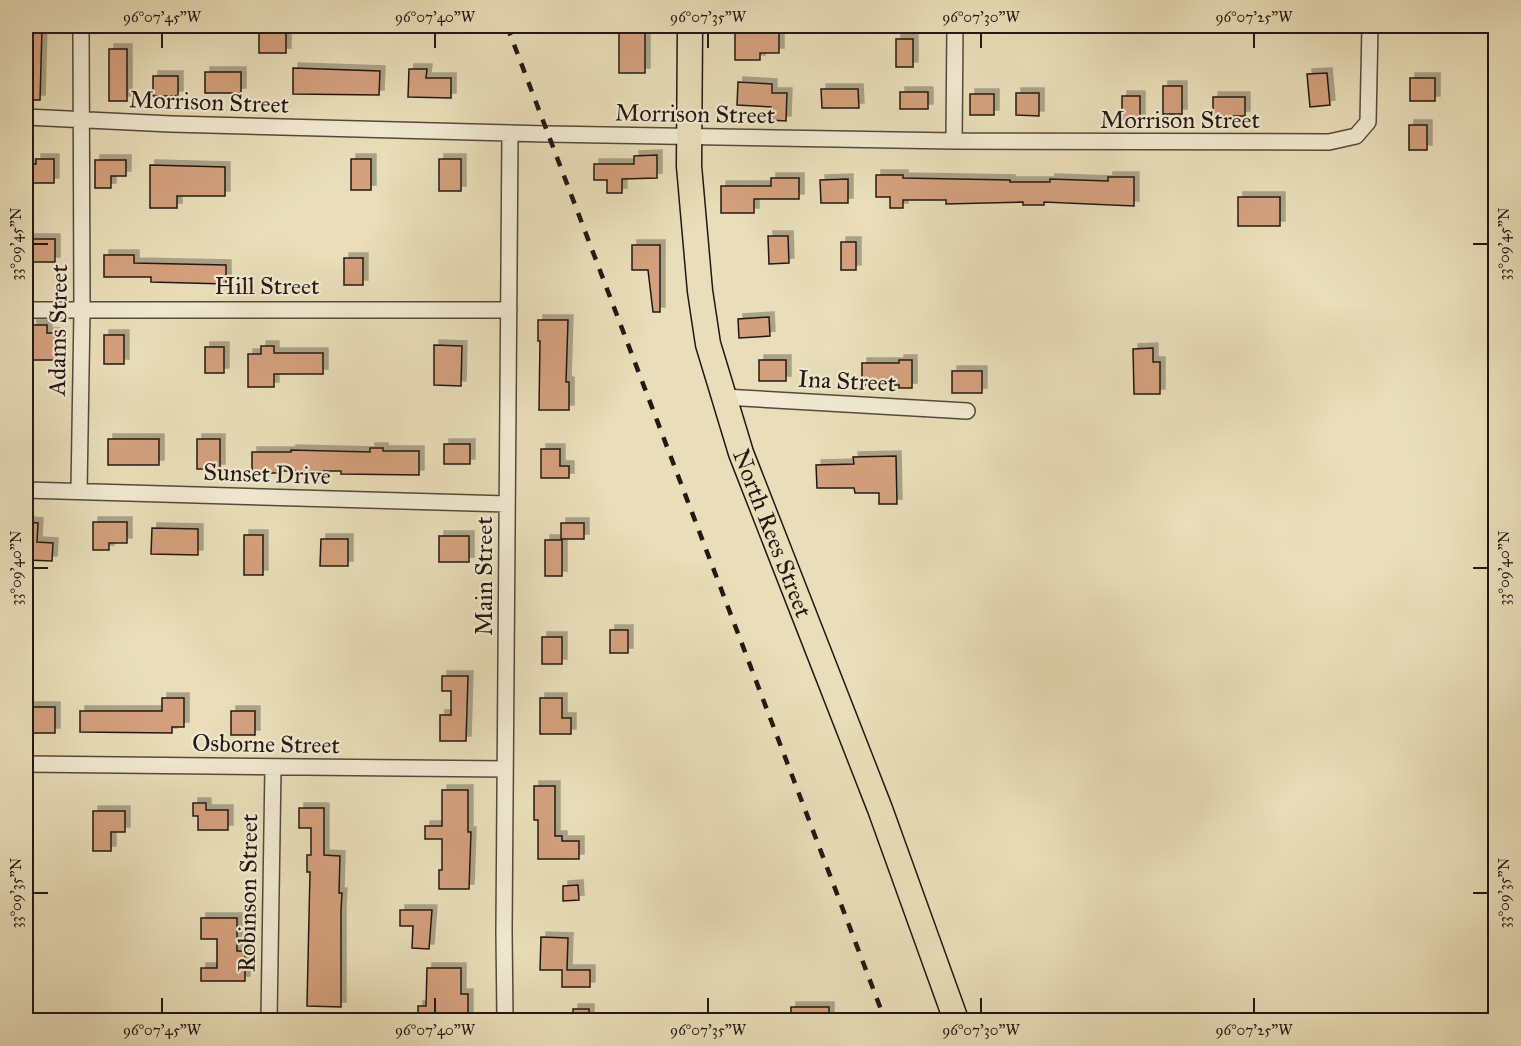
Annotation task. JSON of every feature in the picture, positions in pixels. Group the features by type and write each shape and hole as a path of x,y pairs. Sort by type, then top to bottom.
{"main road":[{"name":"North Rees Street","path":"690,26 689,166 700,291 708,344 741,453 880,809 956,1020"}],"street":[{"name":"Adams Street","path":"79,491 82,311 81,26"},
{"path":"954,141 955,26"},
{"name":"Morrison Street","path":"26,117 171,124 510,133 954,141 1329,142 1356,136 1368,122 1370,26"},
{"name":"Main Street","path":"505,1020 510,133"},
{"name":"Hill Street","path":"26,310 509,309"},
{"name":"Ina Street","path":"724,397 967,411"},
{"name":"Sunset Drive","path":"26,490 507,504"},
{"name":"Osborne Street","path":"26,764 505,769"},
{"name":"Robinson Street","path":"269,1020 273,767"}],"building":[{"path":"735,28 779,28 779,53 760,53 760,60 735,60"},
{"path":"26,29 42,29 40,100 26,100"},
{"path":"259,32 286,32 286,53 259,53"},
{"path":"619,33 645,33 645,73 619,73"},
{"path":"896,39 913,39 913,67 896,67"},
{"path":"109,49 127,49 127,101 109,101"},
{"path":"293,68 380,71 379,95 293,94"},
{"path":"409,69 427,69 426,78 451,78 451,98 408,97"},
{"path":"205,72 241,72 241,93 205,93"},
{"path":"1327,73 1330,105 1310,107 1307,74"},
{"path":"153,76 178,76 178,96 153,96"},
{"path":"1410,78 1435,78 1435,101 1410,101"},
{"path":"738,82 772,84 772,93 787,93 786,121 770,120 771,107 737,105"},
{"path":"1163,86 1182,86 1182,114 1163,114"},
{"path":"821,89 858,89 859,108 822,108"},
{"path":"900,92 928,92 928,109 900,109"},
{"path":"1016,93 1039,93 1039,116 1016,115"},
{"path":"970,94 994,94 994,115 970,115"},
{"path":"1122,96 1140,96 1140,119 1122,119"},
{"path":"1213,97 1245,97 1245,116 1213,116"},
{"path":"1409,125 1427,125 1427,150 1409,150"},
{"path":"657,155 657,178 622,179 622,193 607,193 607,180 594,180 594,164 634,164 634,156"},
{"path":"36,159 54,159 54,183 26,183 26,164 36,164"},
{"path":"351,159 371,159 371,190 351,190"},
{"path":"439,159 461,159 461,191 439,191"},
{"path":"95,160 126,160 126,176 111,176 111,188 95,188"},
{"path":"150,165 225,167 225,196 177,196 177,208 150,208"},
{"path":"876,175 903,175 903,178 1010,180 1010,182 1050,182 1050,179 1108,181 1108,177 1134,177 1134,206 1044,202 1044,205 1023,205 1023,202 946,204 946,200 903,200 903,208 890,208 890,197 876,197"},
{"path":"771,178 799,178 799,199 754,199 754,213 721,213 721,186 771,186"},
{"path":"848,179 848,203 821,203 820,180"},
{"path":"1238,197 1280,197 1280,226 1238,226"},
{"path":"768,236 788,236 789,263 769,264"},
{"path":"28,239 55,239 55,262 28,262"},
{"path":"841,242 856,242 856,270 841,270"},
{"path":"632,245 660,245 660,312 653,312 648,270 632,270"},
{"path":"104,255 134,255 134,263 226,265 226,284 151,282 151,277 104,277"},
{"path":"344,258 363,258 363,285 344,285"},
{"path":"769,317 770,336 739,338 738,319"},
{"path":"538,320 568,320 566,382 569,382 569,410 539,410"},
{"path":"32,325 47,325 47,333 55,333 55,360 32,360"},
{"path":"104,335 124,335 124,364 104,364"},
{"path":"434,345 462,346 461,386 434,385"},
{"path":"261,346 274,346 274,353 323,353 323,374 274,374 274,387 248,387 248,354 261,354"},
{"path":"205,347 224,347 224,373 205,373"},
{"path":"1153,348 1153,362 1160,362 1160,394 1134,394 1133,349"},
{"path":"759,360 786,360 786,381 759,381"},
{"path":"899,360 912,360 912,388 899,388 899,385 862,385 862,363 899,363"},
{"path":"952,371 982,371 982,393 952,393"},
{"path":"108,439 159,439 159,465 108,465"},
{"path":"197,439 220,439 220,469 197,469"},
{"path":"444,444 470,444 470,464 444,464"},
{"path":"370,448 383,448 383,451 419,451 419,475 341,474 341,471 252,473 252,452 291,452 291,450 370,452"},
{"path":"541,449 560,449 560,466 569,466 569,478 541,478"},
{"path":"896,456 897,504 879,504 879,493 855,493 854,488 817,488 816,465 854,464 853,457"},
{"path":"26,522 38,523 37,542 53,543 52,561 26,560"},
{"path":"93,522 127,522 127,543 109,543 109,550 93,550"},
{"path":"561,523 584,523 584,539 561,539"},
{"path":"152,528 198,529 198,555 151,554"},
{"path":"244,535 263,535 263,575 244,575"},
{"path":"439,536 469,536 469,562 439,562"},
{"path":"321,539 348,539 348,566 320,566"},
{"path":"545,540 562,540 562,576 545,576"},
{"path":"610,630 628,630 628,653 610,653"},
{"path":"542,637 562,637 562,664 542,664"},
{"path":"442,676 468,676 466,741 440,741 440,715 451,715 451,691 442,691"},
{"path":"162,698 184,698 184,727 172,727 172,733 80,732 80,711 162,711"},
{"path":"540,698 562,698 562,718 571,718 571,734 540,734"},
{"path":"26,707 55,707 55,733 26,733"},
{"path":"231,711 255,711 255,735 231,735"},
{"path":"534,786 555,786 555,836 562,836 562,841 579,841 579,859 538,859 538,820 534,820"},
{"path":"442,790 468,790 468,832 471,832 469,889 439,889 439,870 442,870 442,839 425,839 425,826 442,826"},
{"path":"193,803 206,803 206,810 228,810 228,830 198,830 198,816 193,816"},
{"path":"299,808 324,808 324,855 340,856 341,1007 307,1006 310,872 307,872 307,855 311,855 311,828 299,828"},
{"path":"93,811 125,811 125,832 111,832 111,851 93,851"},
{"path":"578,885 579,900 563,901 563,886"},
{"path":"400,910 432,910 429,949 412,948 413,926 400,926"},
{"path":"201,918 237,918 237,951 245,951 245,981 201,981 201,968 217,968 217,939 201,939"},
{"path":"541,937 568,938 567,970 590,970 590,987 562,987 562,970 540,970"},
{"path":"427,968 461,968 461,994 468,994 468,1018 418,1018 418,1006 426,1006"},
{"path":"791,1007 829,1007 829,1020 791,1020"},
{"path":"573,1009 589,1009 589,1020 573,1020"}],"railway":[{"path":"507,26 885,1020"}]}
